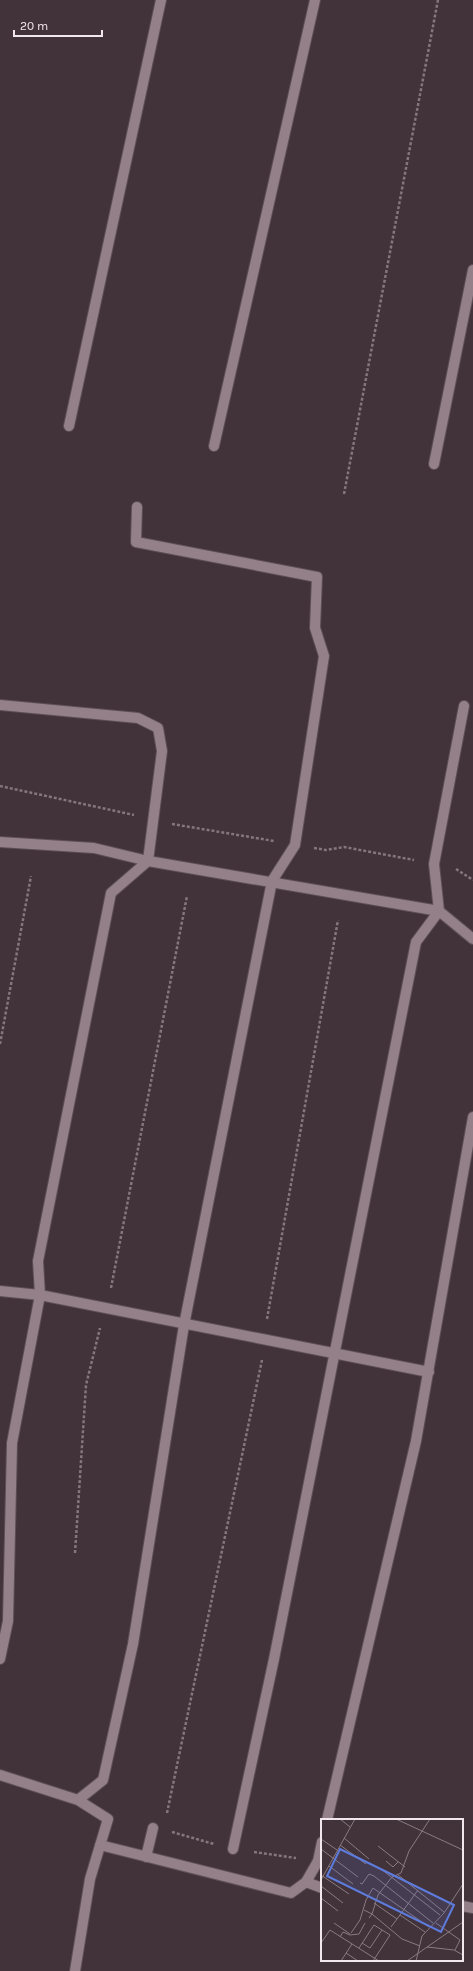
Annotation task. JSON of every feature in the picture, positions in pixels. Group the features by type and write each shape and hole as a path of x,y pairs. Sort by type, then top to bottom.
{"street":[{"path":"69,426 161,0"},
{"path":"214,446 315,0"},
{"path":"434,464 473,270"},
{"path":"78,1800 103,1780 133,1644 184,1325 272,881 295,845 324,656 315,628 317,577 136,542 137,507"},
{"path":"0,706 138,718 158,728 162,751 148,861 111,892 38,1261 40,1295 12,1443 8,1621 0,1658"},
{"path":"233,1849 274,1659 416,942 439,911 434,864 464,706"},
{"path":"0,842 94,848 148,861 272,881 439,911 473,939"},
{"path":"327,1819 416,1441 473,1117"},
{"path":"0,1291 40,1295 184,1325 429,1372"},
{"path":"0,1776 78,1800 108,1819 90,1878 75,1971"},
{"path":"146,1857 153,1828"},
{"path":"100,1845 291,1893 306,1882 318,1861 321,1847"},
{"path":"306,1882 321,1888"},
{"path":"463,1906 473,1908"}],"path":[{"path":"344,494 438,0"},
{"path":"0,786 153,819 295,845 326,850 344,847 434,864 458,869 473,880"},
{"path":"0,1044 31,876"},
{"path":"75,1553 86,1384 99,1330 107,1309 187,896"},
{"path":"153,1828 164,1830 261,1362 338,920"}]}
